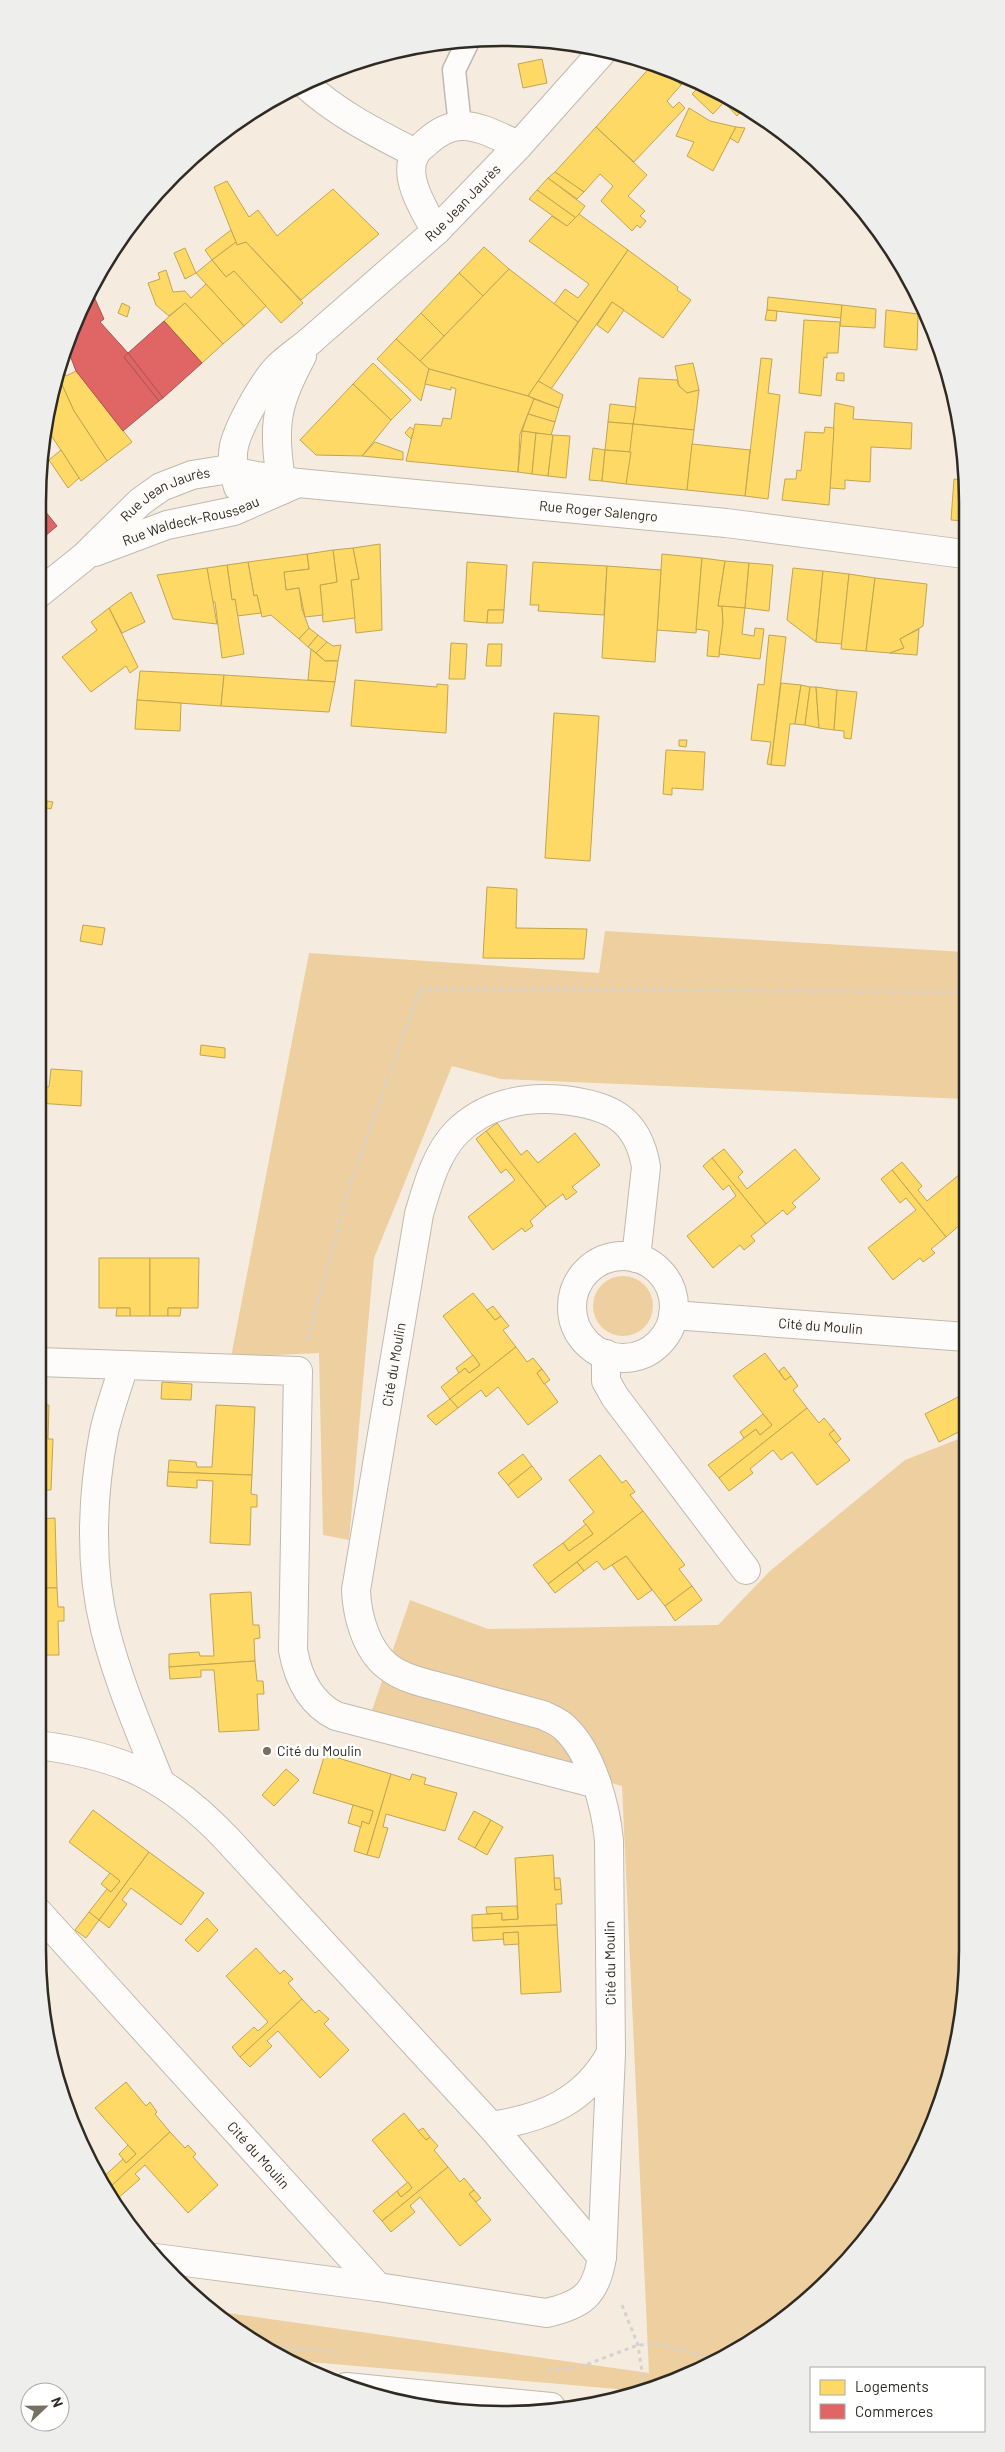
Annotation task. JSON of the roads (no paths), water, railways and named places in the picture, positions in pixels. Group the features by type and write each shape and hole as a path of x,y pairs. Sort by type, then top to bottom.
{"street":[{"name":"Rue Jean Jaurès","path":"245,506 234,471 233,456 237,437 263,388 277,368 436,231 519,145 598,56"},
{"path":"311,89 359,124 415,153"},
{"path":"436,231 421,206 412,180 411,166 415,153 432,137 445,130 460,126 474,128 519,145"},
{"name":"Rue Jean Jaurès","path":"287,484 276,434 278,408 287,383 310,341"},
{"name":"Rue Jean Jaurès","path":"84,557 140,502 161,487 198,474 213,471 234,471"},
{"name":"Rue Roger Salengro","path":"234,471 287,484 735,524 959,553"},
{"name":"Rue Waldeck-Rousseau","path":"84,557 167,525 210,517 245,506 287,484"},
{"path":"46,588 84,557"},
{"name":"Cité du Moulin","path":"168,2260 378,2287 546,2313 571,2306 590,2292 596,2284 602,2257 611,2053 607,1818 597,1784 576,1742 567,1729 555,1720 420,1681 387,1667 376,1655 368,1640 357,1606 356,1590 418,1214 437,1162 450,1139 472,1120 492,1109 513,1102 548,1099 591,1104 609,1111 634,1133 645,1158 646,1167 636,1258"},
{"path":"616,1256 636,1258 653,1266 666,1279 671,1290 673,1315 669,1328 662,1340 646,1352 626,1357 606,1354 588,1344 580,1333 573,1314 574,1294 582,1277 597,1263 616,1256"},
{"name":"Cité du Moulin","path":"673,1315 959,1336"},
{"path":"606,1354 606,1381 614,1397 746,1570"},
{"path":"46,1362 298,1371 294,1650 296,1667 303,1683 322,1709 336,1716 597,1784"},
{"path":"124,1366 105,1430 101,1452 95,1519 96,1572 104,1626 111,1653 160,1782"},
{"path":"46,1746 119,1762 175,1791 209,1820 491,2126 602,2257"},
{"name":"Cité du Moulin","path":"46,1921 378,2287"},
{"path":"491,2126 528,2118 568,2101 594,2080 611,2053"},
{"path":"389,2391 530,2405"}],"lane":[{"path":"460,126 454,70 465,48"}],"place":[{"name":"Cité du Moulin","path":"267,1751"}]}
